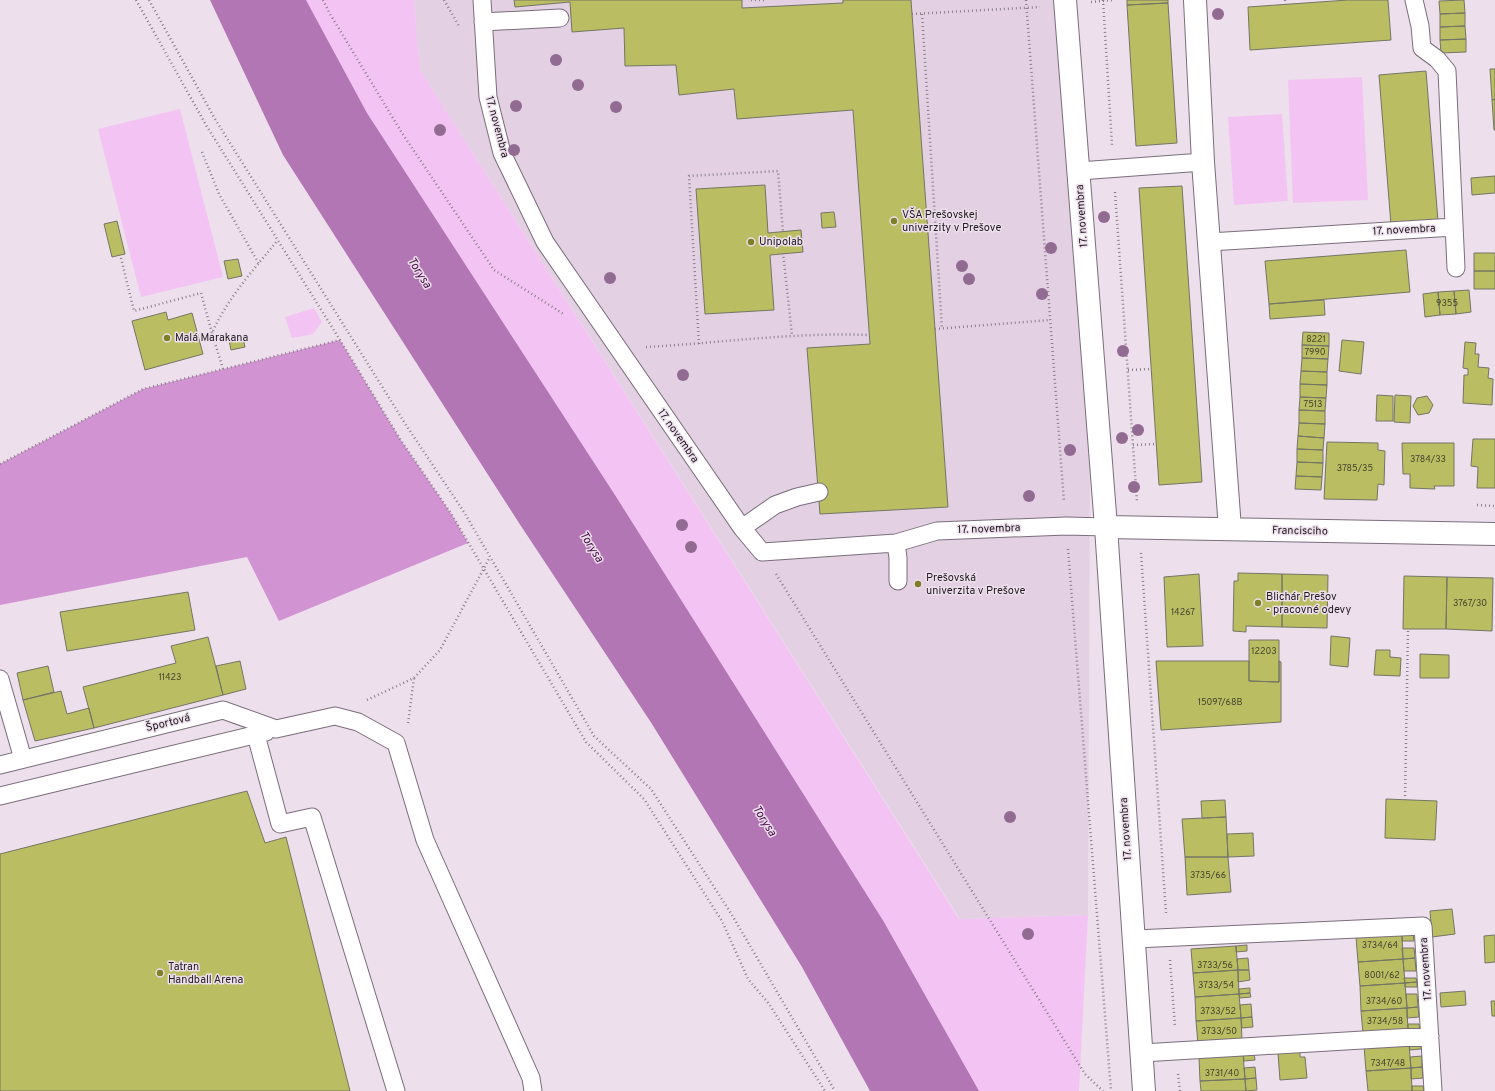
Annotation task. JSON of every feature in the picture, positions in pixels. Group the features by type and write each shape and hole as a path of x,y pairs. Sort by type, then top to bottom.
{"street":[{"path":"1195,0 1203,162 1230,530"},
{"name":"17. novembra","path":"1066,2 1106,528 1144,1091"},
{"name":"Francisciho","path":"1106,528 1495,534"}],"lane":[{"name":"17. novembra","path":"482,0 488,97 502,153 545,242 742,528 762,552 896,543 937,531 1066,526 1106,528"},
{"path":"1414,0 1420,26 1422,48 1437,59 1447,71 1456,268"},
{"path":"483,22 560,18"},
{"path":"1079,171 1203,162"},
{"name":"17. novembra","path":"1209,242 1454,227"},
{"path":"742,528 775,506 797,497 819,492"},
{"path":"896,543 898,558 898,581"},
{"path":"0,680 23,759"},
{"name":"Športová","path":"0,765 223,710 276,729"},
{"path":"0,796 335,716 358,722 396,743 424,840 531,1078 533,1091"},
{"path":"256,735 280,824 312,817 396,1091"},
{"name":"17. novembra","path":"1134,939 1423,926 1433,1091"},
{"path":"1142,1053 1430,1036"}],"path":[{"path":"136,0 206,125 400,439 452,515 586,742 644,799 722,921 748,979 768,1004 825,1091"},
{"path":"149,0 215,119 406,425 464,512 594,736 651,789 732,915 834,1091"},
{"path":"323,0 402,133 494,270 566,316"},
{"path":"751,0 766,0"},
{"path":"912,14 1026,8 1066,2 1112,0"},
{"path":"1285,0 1286,4"},
{"path":"922,14 942,329"},
{"path":"202,152 218,194 259,264"},
{"path":"699,344 689,176 778,171 783,232"},
{"path":"212,333 218,321 278,240"},
{"path":"783,254 792,335"},
{"path":"121,258 134,311 201,293 223,369"},
{"path":"936,329 1050,320"},
{"path":"618,349 699,344 792,335 836,333 869,335"},
{"path":"0,464 143,389 340,340"},
{"path":"1128,370 1151,370"},
{"path":"1133,445 1156,444"},
{"path":"762,552 1085,1074 1103,1091"},
{"path":"335,716 414,678 440,650 464,608 483,568 490,557"},
{"path":"1405,800 1408,629"}],"shaded area":[{"path":"306,0 414,0 420,70 959,919 1088,915 1079,1091 979,1091 884,922 615,495 367,113"},
{"name":"Prešovská univerzita v Prešove","path":"414,0 1072,0 1091,253 1088,915 960,919 420,70"},
{"path":"1362,77 1368,200 1293,203 1288,80"},
{"path":"180,109 223,277 141,297 98,129"},
{"path":"1282,114 1288,201 1234,205 1228,117"},
{"path":"314,308 322,322 313,334 292,338 285,317"},
{"path":"340,340 400,439 452,515 468,543 279,621 247,557 0,605 0,464 143,389"}],"water":[{"name":"Torysa","path":"210,0 306,0 367,113 615,495 884,922 979,1091 870,1091 802,967 652,724 519,523 283,155"}],"building":[{"name":"VŠA Prešovskej univerzity v Prešove","path":"514,0 742,0 742,8 843,3 843,0 911,0 948,507 820,514 807,348 870,344 853,110 737,119 734,89 679,95 676,65 625,66 624,28 572,32 570,2 515,7"},
{"path":"1127,0 1168,0 1168,3 1127,5"},
{"path":"1348,0 1388,0 1391,40 1250,50 1248,7"},
{"path":"1464,0 1465,13 1440,14 1439,1"},
{"path":"1168,3 1177,143 1136,146 1127,5"},
{"path":"1465,13 1465,26 1440,27 1440,14"},
{"path":"1465,26 1466,39 1440,40 1440,27"},
{"path":"1466,39 1466,52 1441,53 1440,40"},
{"path":"1490,69 1495,69 1495,99 1492,100"},
{"path":"1426,71 1438,221 1391,225 1379,75"},
{"path":"1495,99 1495,130 1494,130 1492,100"},
{"path":"1495,176 1495,193 1472,195 1471,178"},
{"name":"Unipolab","path":"765,185 768,233 801,230 803,252 770,255 774,310 705,314 696,189"},
{"path":"1182,186 1202,482 1159,485 1139,188"},
{"path":"834,212 836,227 822,228 821,213"},
{"path":"117,221 125,254 112,257 104,224"},
{"path":"1406,250 1410,292 1269,304 1265,261"},
{"path":"1474,253 1495,253 1495,271 1474,271"},
{"path":"238,259 242,276 228,279 224,261"},
{"path":"1474,271 1495,271 1495,289 1474,289"},
{"path":"1469,290 1471,312 1456,314 1454,291"},
{"path":"1454,291 1456,314 1440,315 1438,292"},
{"path":"1438,292 1440,315 1425,317 1423,294"},
{"path":"1324,300 1325,315 1270,319 1269,304"},
{"name":"Malá Marakana","path":"166,312 168,320 192,313 203,354 145,370 132,321"},
{"path":"1303,332 1329,333 1329,346 1302,345"},
{"path":"243,337 245,347 231,350 229,340"},
{"path":"1342,340 1364,342 1361,374 1339,371"},
{"path":"1465,342 1476,343 1475,354 1479,354 1478,367 1489,368 1488,378 1493,379 1492,405 1463,403 1464,375 1468,375 1468,369 1463,368"},
{"path":"1302,345 1329,346 1328,359 1302,358"},
{"path":"1302,358 1328,359 1327,372 1301,371"},
{"path":"1301,371 1327,372 1327,385 1300,384"},
{"path":"1300,384 1327,385 1326,398 1300,397"},
{"path":"1377,395 1393,396 1393,421 1376,421"},
{"path":"1395,395 1411,396 1410,423 1394,422"},
{"path":"1427,396 1433,405 1429,413 1418,415 1413,406 1417,398"},
{"path":"1300,397 1326,398 1325,411 1299,410"},
{"path":"1299,410 1325,411 1325,424 1299,423"},
{"path":"1299,423 1325,424 1324,438 1298,436"},
{"path":"1298,436 1324,438 1323,450 1297,449"},
{"path":"1473,439 1495,439 1495,488 1477,488 1478,467 1471,466"},
{"path":"1327,442 1378,443 1378,450 1385,451 1384,485 1378,484 1377,500 1324,499"},
{"path":"1402,443 1454,443 1454,486 1434,486 1435,489 1410,488 1410,474 1403,474"},
{"path":"1297,449 1323,450 1323,463 1297,462"},
{"path":"1297,462 1323,463 1322,477 1296,476"},
{"path":"1296,476 1322,477 1321,490 1295,489"},
{"name":"Blichár Prešov - pracovné odevy","path":"1238,573 1282,574 1282,627 1246,626 1246,632 1233,631 1234,581 1238,581"},
{"path":"1199,574 1203,646 1167,647 1164,577"},
{"path":"1282,574 1328,575 1327,628 1282,627"},
{"path":"1404,576 1447,577 1446,629 1403,629"},
{"path":"1447,577 1493,578 1492,631 1446,629"},
{"path":"188,592 195,630 67,651 60,612"},
{"path":"1331,636 1350,638 1348,667 1330,665"},
{"path":"208,637 223,695 94,728 83,687 176,663 171,646"},
{"path":"1249,640 1279,640 1279,682 1249,681"},
{"path":"1376,650 1390,650 1390,657 1401,658 1400,676 1374,675"},
{"path":"1420,654 1449,655 1449,678 1420,678"},
{"path":"240,661 246,689 223,695 216,666"},
{"path":"1156,661 1249,661 1249,681 1279,682 1279,661 1281,662 1281,722 1161,730"},
{"path":"48,666 54,692 23,700 17,673"},
{"path":"61,691 67,714 89,708 94,728 35,741 23,700"},
{"name":"Tatran Handball Arena","path":"247,791 265,843 286,837 350,1091 0,1091 0,854"},
{"path":"1386,799 1437,801 1435,840 1385,838"},
{"path":"1225,800 1226,817 1202,818 1201,801"},
{"path":"1226,817 1228,857 1185,857 1182,819"},
{"path":"1253,833 1254,856 1228,857 1227,834"},
{"path":"1185,857 1228,857 1231,892 1187,895"},
{"path":"1452,909 1455,934 1432,937 1430,911"},
{"path":"1413,934 1414,941 1402,941 1402,935"},
{"path":"1402,935 1403,959 1358,962 1356,937"},
{"path":"1495,935 1495,962 1485,963 1484,936"},
{"path":"1247,945 1247,951 1236,952 1236,946"},
{"path":"1236,946 1238,970 1193,973 1191,949"},
{"path":"1402,948 1414,948 1415,958 1403,959"},
{"path":"1248,958 1249,970 1238,970 1237,959"},
{"path":"1415,958 1416,971 1404,971 1403,959"},
{"path":"1403,959 1405,983 1360,986 1358,962"},
{"path":"1238,970 1239,994 1195,997 1193,973"},
{"path":"1238,970 1249,970 1250,980 1238,982"},
{"path":"1404,978 1416,978 1417,982 1405,983"},
{"path":"1417,982 1417,987 1405,987 1405,983"},
{"path":"1405,983 1407,1008 1361,1011 1360,986"},
{"path":"1250,988 1250,993 1239,994 1239,989"},
{"path":"1465,991 1466,1005 1441,1007 1440,993"},
{"path":"1250,993 1251,997 1240,998 1239,994"},
{"path":"1239,994 1241,1018 1196,1021 1195,997"},
{"path":"1406,994 1417,994 1418,1007 1407,1008"},
{"path":"1491,1001 1495,1001 1495,1016 1492,1016"},
{"path":"1251,1004 1252,1017 1241,1018 1240,1005"},
{"path":"1418,1007 1419,1017 1407,1018 1407,1008"},
{"path":"1407,1008 1408,1032 1363,1034 1361,1011"},
{"path":"1252,1017 1253,1027 1242,1028 1241,1018"},
{"path":"1241,1018 1242,1041 1198,1044 1196,1021"},
{"path":"1408,1024 1419,1024 1420,1031 1408,1032"},
{"path":"1421,1043 1421,1049 1410,1050 1409,1044"},
{"path":"1409,1044 1411,1068 1366,1071 1364,1046"},
{"path":"1300,1051 1300,1057 1305,1057 1307,1078 1280,1080 1278,1053"},
{"path":"1254,1053 1255,1060 1244,1061 1243,1054"},
{"path":"1243,1054 1245,1079 1200,1081 1199,1057"},
{"path":"1422,1056 1422,1067 1411,1068 1410,1057"},
{"path":"1255,1067 1256,1078 1245,1079 1244,1068"},
{"path":"1422,1067 1423,1078 1411,1079 1411,1068"},
{"path":"1411,1068 1412,1091 1368,1091 1366,1071"},
{"path":"1256,1078 1257,1090 1246,1091 1245,1079"},
{"path":"1245,1079 1246,1091 1201,1091 1200,1081"},
{"path":"1412,1086 1423,1086 1424,1091 1412,1091"}],"place":[{"name":"VŠA Prešovskej univerzity v Prešove","path":"894,221"},
{"name":"Unipolab","path":"751,242"},
{"name":"Malá Marakana","path":"167,338"},
{"name":"Prešovská univerzita v Prešove","path":"918,584"},
{"name":"Blichár Prešov - pracovné odevy","path":"1258,603"},
{"name":"Tatran Handball Arena","path":"160,973"}]}
